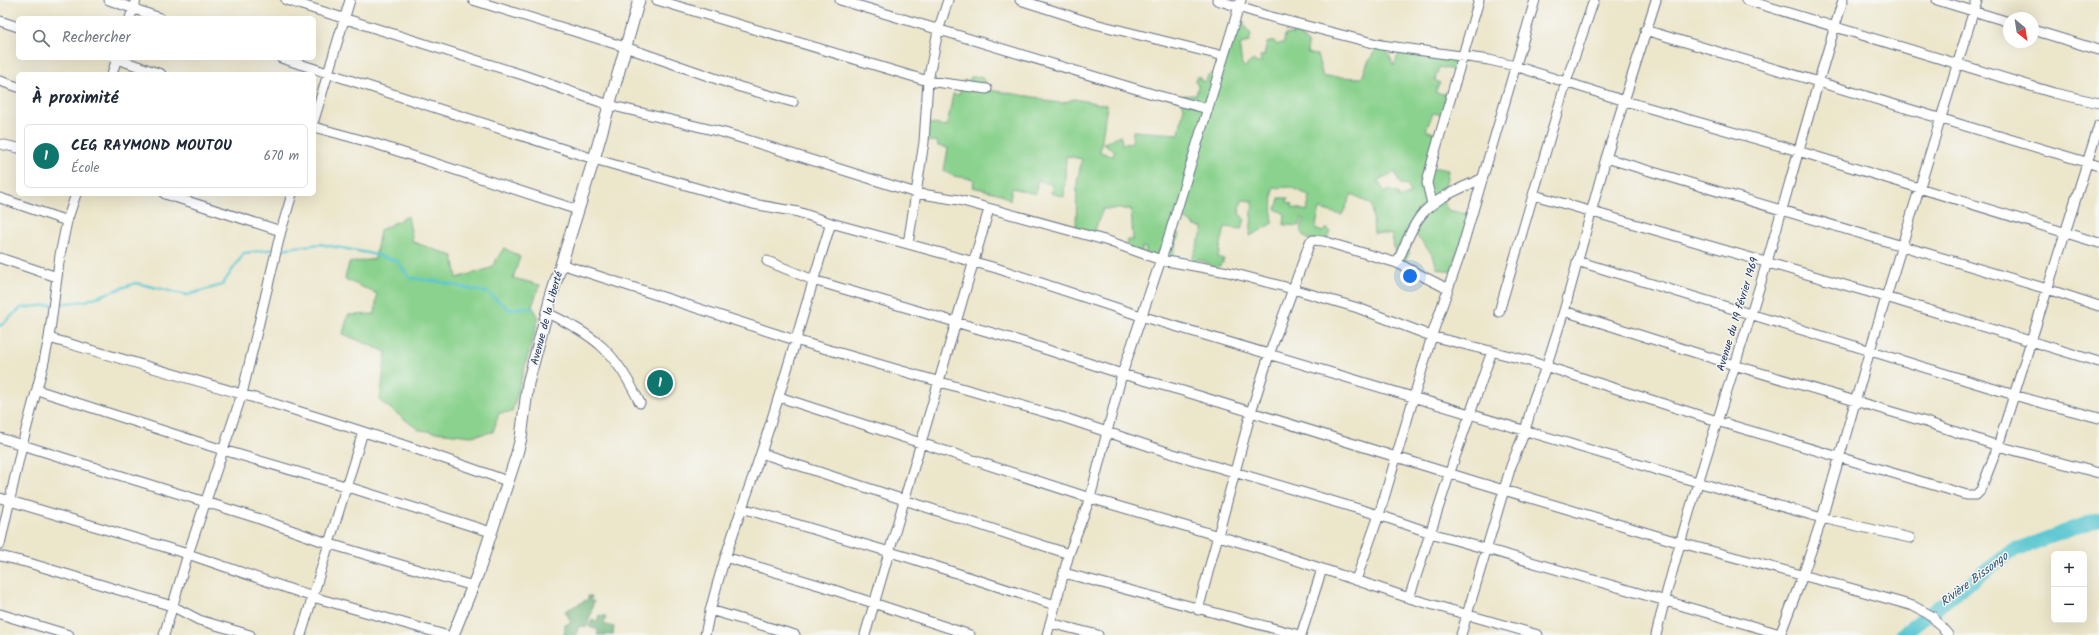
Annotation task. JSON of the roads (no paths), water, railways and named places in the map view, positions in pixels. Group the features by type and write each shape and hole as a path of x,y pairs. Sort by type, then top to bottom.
{"street":[{"path":"109,0 134,4 156,16"},
{"path":"286,0 523,75 609,105 725,132 916,193 959,200 1108,241 1161,260 1228,272 1293,289 1358,308 1431,336 1546,367 1718,421 1967,495 1976,495 1981,490 1998,446 2046,289 2099,125"},
{"path":"316,113 350,0"},
{"path":"473,0 625,48 740,87 793,102"},
{"name":"Avenue de la Liberté","path":"453,635 473,586 521,438 528,383 561,264 594,159 639,0"},
{"path":"657,0 928,81 987,89"},
{"path":"840,0 938,31 1208,109"},
{"path":"908,244 924,142 928,81 938,31 948,0"},
{"path":"1020,0 1095,24 1224,56"},
{"path":"1217,0 1240,3 1291,23 1382,45 1462,56 1515,66 1625,101 1798,151 2099,244"},
{"path":"1432,204 1427,183 1479,0"},
{"path":"1356,580 1379,515 1431,336 1460,255 1481,179 1535,0"},
{"path":"1499,312 1566,82 1594,0"},
{"path":"1461,635 1511,466 1526,431 1534,398 1546,367 1564,311 1606,158 1625,101 1645,30 1656,0"},
{"path":"1746,0 1958,64 2054,92 2099,103"},
{"name":"Avenue du 19 février 1969","path":"1656,635 1681,543 1843,0"},
{"path":"1937,0 2003,20"},
{"path":"561,264 795,340 1065,418 1235,473 1379,515 1431,533 1487,548 1664,602 1780,634 1803,575 1822,518 1838,457 1870,350 1977,0"},
{"path":"1047,635 1069,554 1090,498 1122,374 1140,316 1161,260 1240,3"},
{"path":"131,16 134,4"},
{"path":"0,21 16,26"},
{"path":"1645,30 2099,166"},
{"path":"2039,32 2099,50"},
{"path":"112,72 116,60"},
{"path":"122,60 155,72"},
{"path":"288,60 594,159 753,204 798,212 831,224 975,262 1140,316 1699,483 1822,518 1910,538"},
{"path":"0,81 16,86"},
{"path":"316,128 376,144 578,210"},
{"path":"0,144 16,148"},
{"path":"1606,158 1781,209 1901,247 2099,306"},
{"path":"1397,263 1411,230 1419,217 1432,204 1481,179"},
{"path":"1534,195 1886,297 2099,362"},
{"path":"0,544 22,445 49,338 60,255 67,221 75,196"},
{"path":"171,196 281,231"},
{"path":"164,635 188,554 207,503 242,394 281,231 291,196"},
{"path":"0,198 67,221"},
{"path":"865,635 904,499 940,383 989,209"},
{"path":"705,635 710,610 725,558 779,397 831,224"},
{"path":"1198,610 1251,412 1307,246 1313,240 1397,263 1448,289"},
{"path":"0,258 57,277"},
{"path":"767,261 813,280 957,322 1122,374 1395,456 1449,474 1681,543 1913,606 1932,616 1948,635"},
{"path":"1577,261 1750,315 2013,394 2099,418"},
{"path":"1564,311 1734,365 1856,400 1998,446 2099,473"},
{"path":"547,313 582,331 605,349 627,375 640,403"},
{"path":"49,338 242,394 433,454 507,481"},
{"path":"1410,598 1449,474 1492,352"},
{"path":"37,390 223,450 345,486 491,532"},
{"path":"779,397 922,442 1090,498 1266,550 1322,570 1466,616 1538,635"},
{"path":"302,635 330,544 345,486 363,432"},
{"path":"0,438 257,518 330,544 473,586"},
{"path":"761,453 1069,554"},
{"path":"0,498 9,502 188,554 313,597 445,635"},
{"path":"742,508 1055,605"},
{"path":"0,556 29,563 172,606 198,620 250,635"},
{"path":"725,558 822,586 970,635"},
{"path":"1064,573 1198,610 1300,635 1322,570"},
{"path":"710,610 795,635"},
{"path":"0,614 69,635"},
{"path":"1050,623 1098,635"}],"waterway":[{"path":"280,249 320,244 368,253 397,261 410,278 441,282 488,293 510,310 522,307 533,309"},
{"path":"0,326 21,308 85,301 136,283 187,295 222,285 244,253 275,249"},
{"name":"Rivière Bissongo","path":"1901,635 2012,551 2099,519"}],"place":[{"name":"CEG RAYMOND MOUTOU","path":"660,383"}]}
